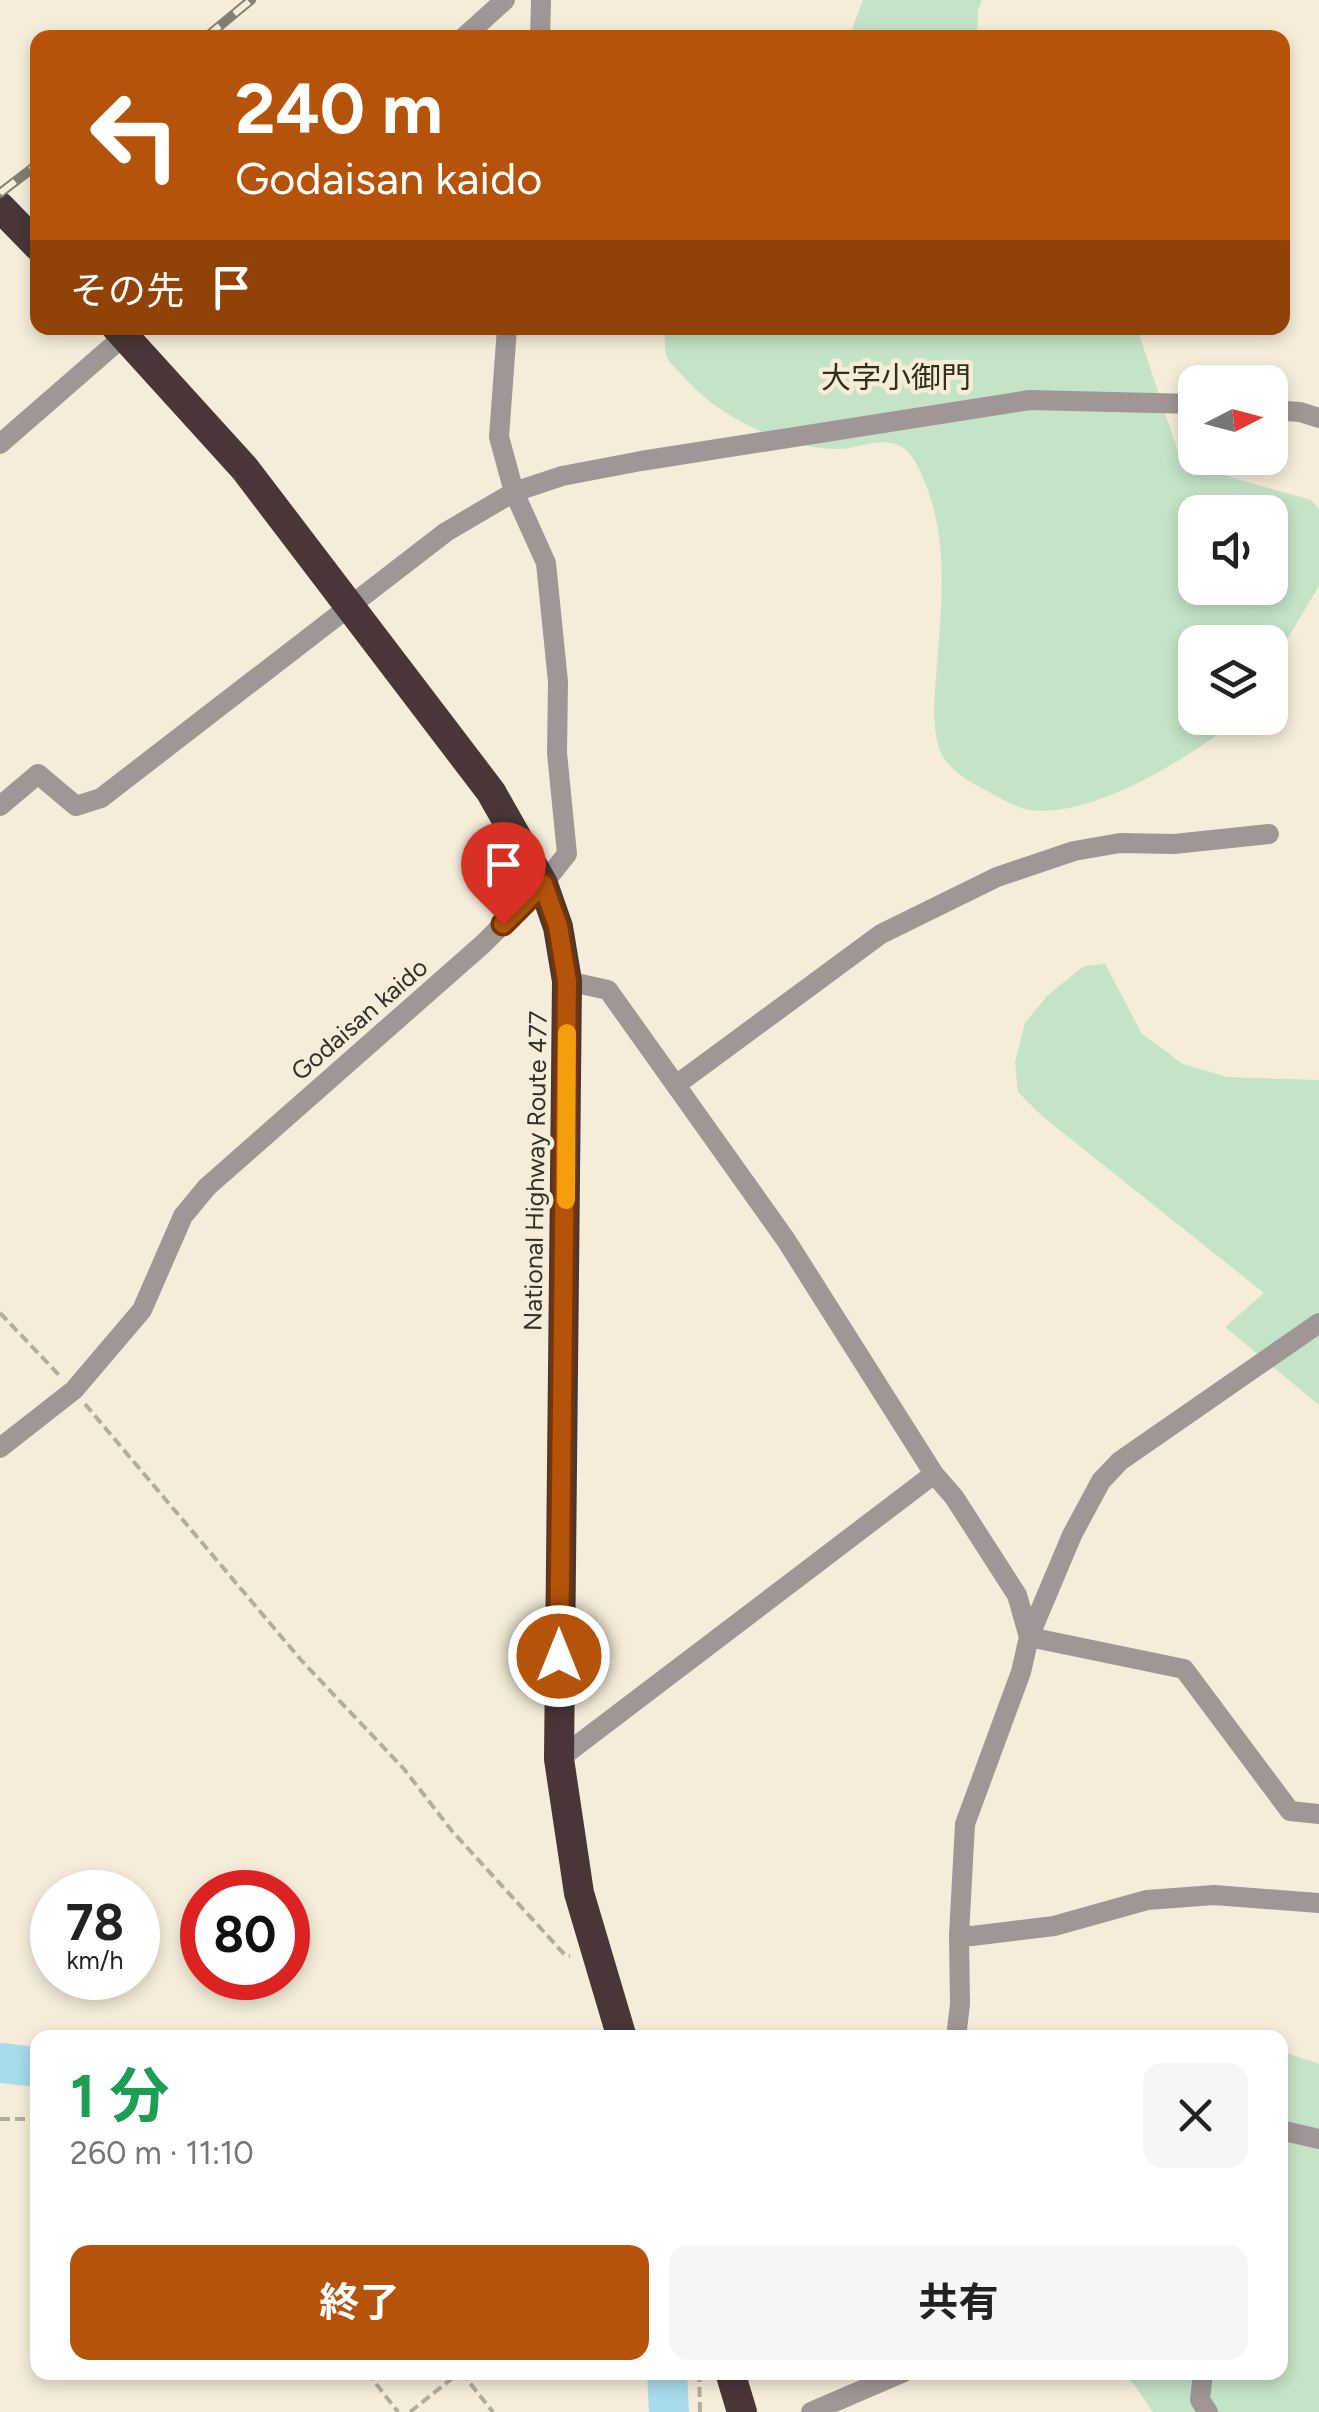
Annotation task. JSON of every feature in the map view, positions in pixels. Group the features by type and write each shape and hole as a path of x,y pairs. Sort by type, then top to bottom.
{"highway":[{"path":"0,208 30,238"},
{"name":"National Highway Route 477","path":"129,335 246,468 491,792 543,884 558,926 567,981 560,1759 579,1893 619,2030"},
{"path":"732,2380 742,2412"}],"street":[{"path":"471,30 505,0"},
{"path":"540,30 541,0"},
{"path":"0,444 120,335"},
{"name":"Godaisan kaido","path":"0,1448 74,1390 142,1310 183,1216 207,1186 483,944 567,854 557,752 558,682 546,563 514,492 499,437 506,335"},
{"path":"0,806 38,774 76,806 101,798 446,532 514,492 562,476 641,460 1030,400 1178,404"},
{"path":"1288,411 1319,418"},
{"path":"676,1085 881,934 996,876 1074,851 1120,843 1174,844 1269,834"},
{"path":"567,981 608,990 786,1240 934,1474 954,1497 1017,1595 1029,1638"},
{"path":"957,2030 965,1824 1021,1672 1029,1638 1072,1535 1101,1481 1120,1461 1319,1323"},
{"path":"560,1759 934,1474"},
{"path":"1029,1638 1184,1669 1290,1811 1319,1814"},
{"path":"959,1935 1054,1926 1148,1900 1214,1895 1319,1903"},
{"path":"1288,2132 1319,2139"},
{"path":"811,2412 885,2380"},
{"path":"1203,2380 1200,2400 1208,2412"}],"path":[{"path":"0,1313 74,1390 301,1660 404,1770 452,1832 540,1928 565,1955 597,1962"},
{"path":"0,2119 30,2119"},
{"path":"373,2380 398,2412"},
{"path":"410,2412 451,2380"},
{"path":"467,2380 493,2412"},
{"path":"699,2380 700,2412"}],"green space":[{"path":"863,0 982,0 977,30 852,30"},
{"path":"665,335 1139,335 1178,452 1178,475 1223,475 1311,500 1319,509 1319,586 1288,638 1288,625 1178,625 1178,735 1216,735 1170,766 1112,795 1055,810 1019,807 959,774 939,748 934,706 942,593 940,546 931,500 912,457 902,447 885,442 835,449 772,436 713,404 668,360"},
{"path":"1105,964 1142,1034 1183,1064 1227,1077 1319,1080 1319,1405 1225,1327 1264,1293 1042,1116 1018,1092 1015,1062 1025,1023 1048,995 1084,966"},
{"path":"1288,2054 1319,2064 1319,2412 1153,2412 1131,2380 1288,2380"}],"waterway":[{"path":"0,2063 30,2066"},
{"path":"667,2380 669,2412"}],"railway":[{"path":"215,30 251,0"},
{"path":"0,193 30,170"}],"slow traffic":[{"path":"566,1200 567,1033"}],"district":[{"name":"大字小御門","path":"896,378"}],"route":[{"path":"503,924 543,884 558,926 567,981 559,1656"}]}
